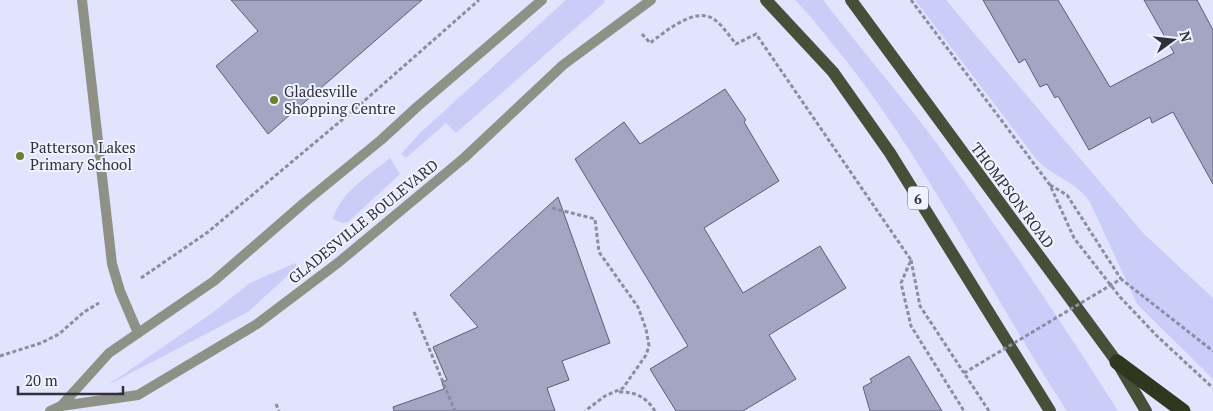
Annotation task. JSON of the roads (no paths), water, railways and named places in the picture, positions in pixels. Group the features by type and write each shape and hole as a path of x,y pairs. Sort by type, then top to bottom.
{"highway":[{"path":"1117,362 1183,411"}],"main road":[{"name":"6","path":"766,0 833,72 890,153 1050,411"},
{"name":"THOMPSON ROAD","path":"850,0 1117,362 1146,411"}],"street":[{"path":"82,0 112,264 120,291 138,333"},
{"name":"GLADESVILLE BOULEVARD","path":"62,406 109,352 214,281 542,0"},
{"name":"GLADESVILLE BOULEVARD","path":"50,411 62,406 138,395 257,324 339,262 464,158 563,65 652,0"}],"place":[{"name":"Gladesville Shopping Centre","path":"274,100"},
{"name":"Patterson Lakes Primary School","path":"20,156"}]}
